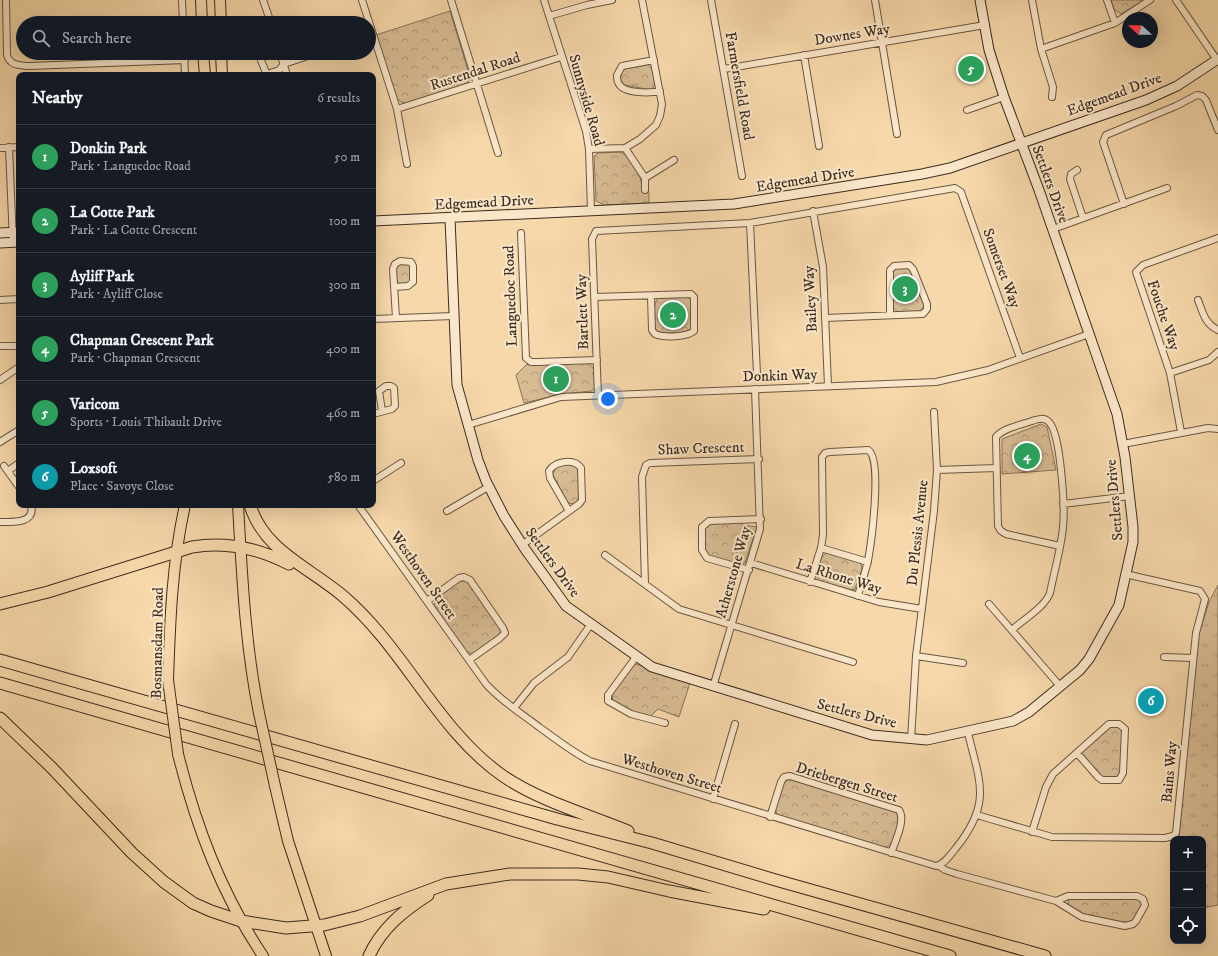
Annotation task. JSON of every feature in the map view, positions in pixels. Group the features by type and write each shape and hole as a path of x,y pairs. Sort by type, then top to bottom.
{"highway":[{"path":"251,508 260,528 276,547 338,592 374,625 449,725 465,744 486,763 503,776 530,792 628,831 652,843"},
{"path":"0,604 48,592 176,552 211,544 240,546 281,559 320,579"},
{"path":"0,660 557,819 652,843 779,882 1045,956"},
{"path":"0,683 950,956"},
{"path":"0,718 52,768 132,853 164,882 193,903 241,921 286,928 315,926 340,922 360,916 446,884 510,874 578,874 608,877 669,891 829,921"},
{"path":"369,956 378,938 397,917 446,884"}],"main road":[{"path":"201,0 202,16"},
{"path":"220,0 221,16"},
{"path":"204,60 205,72"},
{"path":"222,60 222,72"},
{"name":"Bosmansdam Road","path":"184,508 172,581 168,680 178,754 199,828 220,880 241,921 263,956"},
{"path":"238,508 248,646 259,713 288,841 326,956"}],"street":[{"path":"6,0 7,55 10,62 13,64 30,66 185,60 185,72"},
{"path":"182,0 183,16"},
{"path":"264,0 269,16"},
{"path":"362,0 366,16"},
{"path":"451,0 498,153"},
{"name":"Sunnyside Road","path":"544,0 561,57 586,131 589,149 592,210"},
{"path":"549,16 587,4 612,0"},
{"path":"589,149 625,148 651,131 656,125 662,110 660,91 642,0"},
{"name":"Farmersfield Road","path":"711,0 742,176"},
{"path":"875,0 898,134"},
{"name":"Settlers Drive","path":"450,218 457,385 468,425 488,487 522,545 560,599 569,609 636,657 656,669 872,735 911,740 931,740 968,733 1017,720 1060,686 1086,662 1115,615 1119,605 1134,536 1123,444 1117,414 1053,229 1004,97 990,50 980,0"},
{"path":"1032,0 1043,56 1054,87 1052,97"},
{"path":"1107,0 1115,23"},
{"path":"1042,49 1115,23 1150,0"},
{"path":"1176,0 1217,59"},
{"name":"Downes Way","path":"724,69 985,25"},
{"path":"376,49 397,109 408,164"},
{"path":"804,55 819,146"},
{"name":"Rustendal Road","path":"397,109 561,57"},
{"name":"Edgemead Drive","path":"376,221 734,204 950,168 1146,100 1177,86 1217,59"},
{"path":"261,60 266,72"},
{"path":"283,60 286,72"},
{"path":"274,72 279,70 284,64 296,60"},
{"path":"654,60 622,66 617,75 618,83 621,87 643,93 660,91"},
{"path":"1124,204 1103,142 1106,135 1176,106 1197,95 1202,96 1206,100 1218,130"},
{"path":"967,110 1004,97"},
{"path":"0,243 16,242 9,147"},
{"path":"0,148 16,147"},
{"path":"625,148 645,178 645,190"},
{"path":"645,178 674,160"},
{"path":"1076,170 1071,174 1070,178 1083,218"},
{"path":"1053,229 1168,188"},
{"name":"Somerset Way","path":"814,211 957,189 961,192 1020,358"},
{"path":"757,374 750,223 814,211"},
{"name":"Bailey Way","path":"814,211 822,267 828,386"},
{"name":"Bartlett Way","path":"598,395 592,239 594,233 598,230 750,223"},
{"path":"0,233 16,232"},
{"name":"Languedoc Road","path":"521,233 526,358 531,362 597,360"},
{"name":"Fouche Way","path":"1181,432 1170,373 1136,276 1137,270 1143,265 1218,238"},
{"path":"394,287 408,286 413,282 413,266 411,262 400,261 395,264 393,269 394,287 396,318"},
{"path":"825,318 919,315 925,313 927,309 913,268 909,265 894,266 890,270 890,315"},
{"path":"594,297 690,294 693,296 696,307 694,331 690,334 660,336 655,334 652,330 651,296"},
{"path":"0,300 16,299"},
{"path":"1198,300 1206,321 1210,326 1218,330"},
{"path":"376,319 453,316"},
{"name":"Donkin Way","path":"468,425 561,397 936,382 981,372 1089,334"},
{"path":"0,346 16,346"},
{"path":"1170,373 1209,360 1218,352"},
{"path":"0,380 16,369"},
{"name":"Atherstone Way","path":"713,687 760,529 761,519 755,389"},
{"path":"376,413 382,412"},
{"name":"Du Plessis Avenue","path":"911,740 916,656 934,511 937,470 934,412"},
{"path":"1013,629 1043,604 1049,596 1060,546 1064,519 1059,457 1054,435 1048,421 1039,419 997,435 995,440 998,526 1001,531 1006,534 1060,546"},
{"path":"1123,444 1181,432 1208,428 1218,429"},
{"path":"0,442 16,432"},
{"path":"810,582 821,548 824,528 822,457 825,453 830,452 868,450 874,457 876,495 868,562 858,596"},
{"name":"Shaw Crescent","path":"645,584 642,477 646,465 650,463 758,459"},
{"path":"376,480 401,463"},
{"path":"522,545 579,504 582,498 581,468 574,463 557,464 549,471 550,478 569,511"},
{"path":"16,464 6,468 16,483"},
{"path":"937,470 996,468"},
{"path":"447,511 488,487"},
{"path":"1063,504 1130,496"},
{"path":"1,521 20,522 27,519 31,514 31,508"},
{"name":"Westhoven Street","path":"360,508 494,694 573,751 590,761 770,817 934,866 939,866 945,870 957,874 1056,901"},
{"path":"749,570 707,558 702,550 702,527 708,521 761,519"},
{"path":"821,548 868,562"},
{"path":"605,555 679,609 853,662"},
{"name":"La Rhone Way","path":"751,563 879,602 922,609"},
{"name":"Bains Way","path":"977,815 1032,832 1057,837 1165,838 1173,836 1177,828 1196,633 1205,601 1204,595 1193,590 1125,574"},
{"path":"427,601 462,577 470,580 503,628 504,633 500,638 469,660"},
{"path":"989,604 1013,629 1060,686"},
{"path":"514,708 534,683 568,657 591,624"},
{"path":"916,656 963,663"},
{"path":"636,657 608,695 608,701 631,714 665,723"},
{"path":"1164,657 1193,658"},
{"path":"713,799 735,724"},
{"path":"1032,832 1049,780 1058,768 1109,724 1119,724 1126,729 1123,773 1119,780 1102,780 1077,753"},
{"path":"939,866 945,862 964,838 977,815 980,800 980,787 968,733"},
{"name":"Driebergen Street","path":"770,817 781,782 784,777 790,776 899,810 902,815 901,822 891,853"},
{"path":"1068,896 1137,896 1143,899 1145,905 1136,921 1133,924 1125,926 1082,917 1056,901 1068,896"}],"green space":[{"path":"1111,0 1144,0 1121,14 1114,9"},
{"path":"450,11 470,77 469,81 465,84 406,103 401,102 397,98 376,35"},
{"path":"648,65 652,69 655,85 651,90 625,85 622,82 621,76 623,69"},
{"path":"619,152 629,157 636,168 641,180 643,191 649,191 649,203 604,205 596,201 594,156 598,153"},
{"path":"407,263 410,265 411,279 409,284 399,284 396,278 397,267 398,265"},
{"path":"908,267 912,270 924,306 920,312 898,313 893,307 892,275 896,269"},
{"path":"686,296 691,300 692,329 685,332 674,333 658,332 654,322 655,303 657,299 659,297"},
{"path":"587,363 593,368 596,376 592,391 561,394 524,403 516,375 527,364"},
{"path":"1041,424 1047,427 1056,470 1002,474 1002,439"},
{"path":"565,464 578,468 580,499 575,504 568,503 553,475 555,468"},
{"path":"737,521 743,525 757,527 745,563 741,565 709,556 705,553 703,528 706,523"},
{"path":"827,553 861,563 862,569 855,589 851,590 819,581 817,578 817,570 819,561"},
{"path":"459,581 469,582 501,629 500,634 473,654 466,651 434,605 437,597"},
{"path":"1218,585 1218,905 1206,907 1206,836 1179,836 1179,834 1198,637 1209,602"},
{"path":"636,664 690,683 679,717 658,709 651,716 631,711 613,701 612,694"},
{"path":"1117,725 1124,732 1120,774 1116,777 1099,776 1081,753 1110,727"},
{"path":"787,780 792,780 895,811 898,825 895,837 889,846 885,848 777,815 776,807 778,797 784,783"},
{"path":"1070,899 1137,899 1141,902 1142,906 1134,920 1127,923 1084,914 1069,906 1068,901"}],"place":[{"name":"Varicom","path":"971,69"},
{"name":"Ayliff Park","path":"905,289"},
{"name":"La Cotte Park","path":"673,315"},
{"name":"Donkin Park","path":"556,379"},
{"name":"Chapman Crescent Park","path":"1027,456"},
{"name":"Loxsoft","path":"1151,701"}]}
